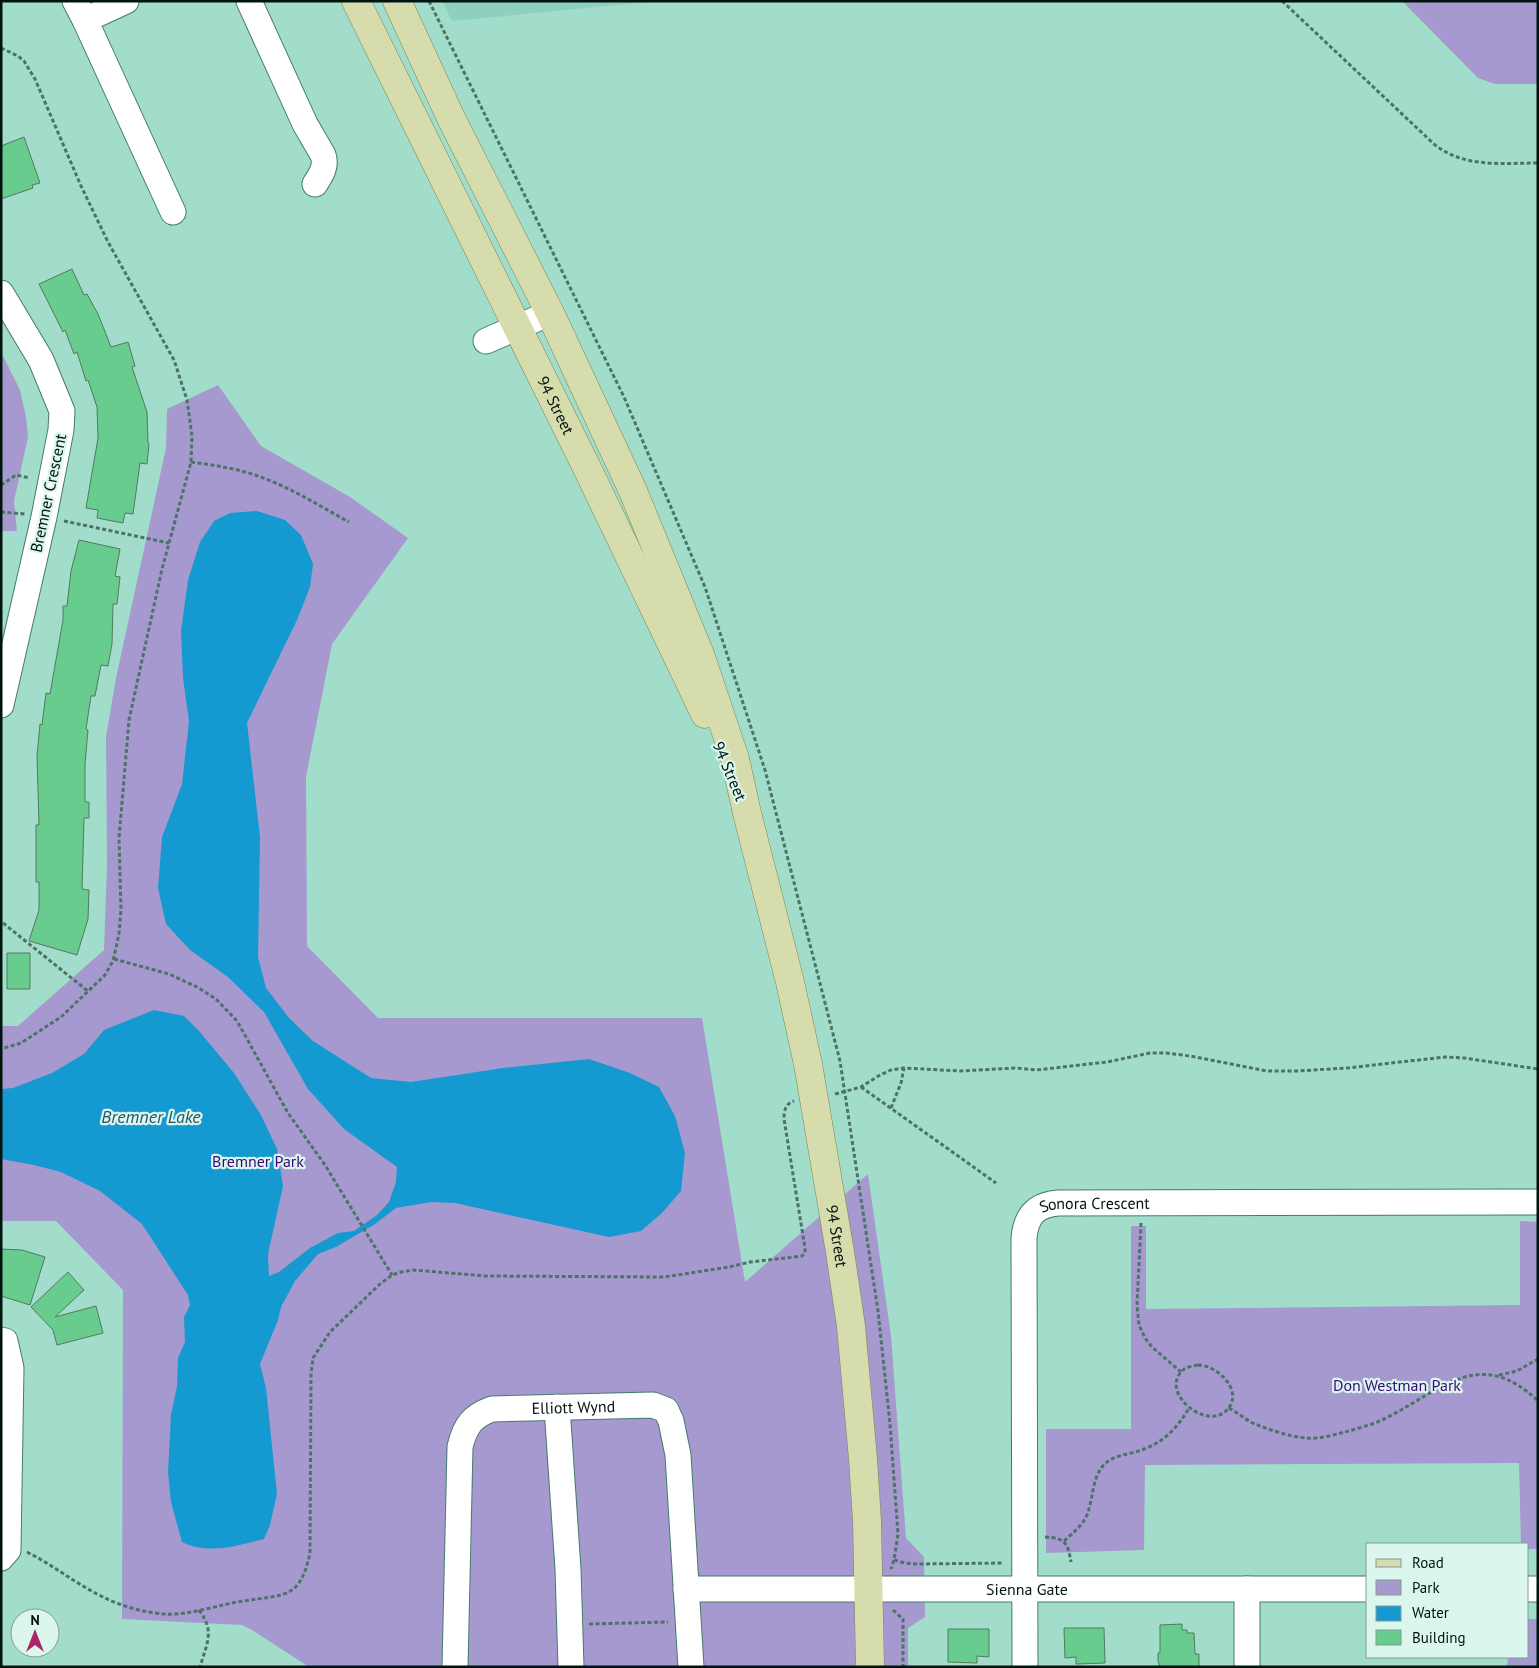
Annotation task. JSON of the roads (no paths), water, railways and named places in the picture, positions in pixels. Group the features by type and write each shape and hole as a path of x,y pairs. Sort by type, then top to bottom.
{"main road":[{"name":"94 Street","path":"356,1 697,697 747,813"},
{"name":"94 Street","path":"397,1 451,118 550,313 633,491 701,657 735,759 790,982 814,1097 850,1326 864,1476 870,1667"}],"street":[{"path":"126,1 80,10 173,212"},
{"path":"249,1 305,124 324,155 322,174 315,184"},
{"name":"Bremner Crescent","path":"1,292 41,360 62,411 61,430 46,508 1,705"},
{"path":"486,341 516,326 550,313"},
{"name":"Sonora Crescent","path":"1026,1589 1024,1238 1027,1220 1034,1211 1050,1204 1058,1203 1538,1202"},
{"path":"1,1340 5,1341 11,1368 5,1551"},
{"name":"Elliott Wynd","path":"456,1667 459,1483 462,1438 469,1424 479,1413 492,1409 653,1405 666,1410 671,1421 678,1455 691,1667"},
{"path":"557,1407 571,1667"},
{"name":"Sienna Gate","path":"686,1589 1366,1589"},
{"path":"1025,1667 1026,1589"},
{"path":"1247,1589 1247,1667"}],"water":[{"name":"Bremner Lake","path":"257,511 285,520 301,535 313,564 310,587 297,620 247,723 260,837 258,957 266,988 289,1018 313,1041 371,1078 411,1082 503,1068 589,1059 630,1073 659,1087 675,1116 685,1153 681,1191 662,1213 641,1231 609,1237 455,1203 431,1202 396,1208 375,1224 336,1247 318,1254 295,1281 281,1307 278,1320 260,1364 266,1388 277,1494 270,1525 264,1539 212,1549 192,1546 182,1542 171,1502 168,1472 171,1415 177,1386 178,1358 185,1342 184,1317 190,1305 188,1295 142,1224 100,1191 61,1172 1,1159 1,1089 13,1088 52,1073 84,1054 104,1030 154,1010 184,1016 234,1073 261,1115 277,1149 283,1186 268,1254 269,1276 279,1272 310,1248 338,1233 354,1231 377,1215 389,1202 396,1182 397,1167 344,1129 308,1089 264,1012 228,977 190,950 166,924 158,888 162,837 182,784 189,721 183,678 181,631 188,580 200,542 214,521 230,513"}],"park label":[{"name":"Bremner Park","path":"258,1161"},
{"name":"Don Westman Park","path":"1397,1385"}]}
